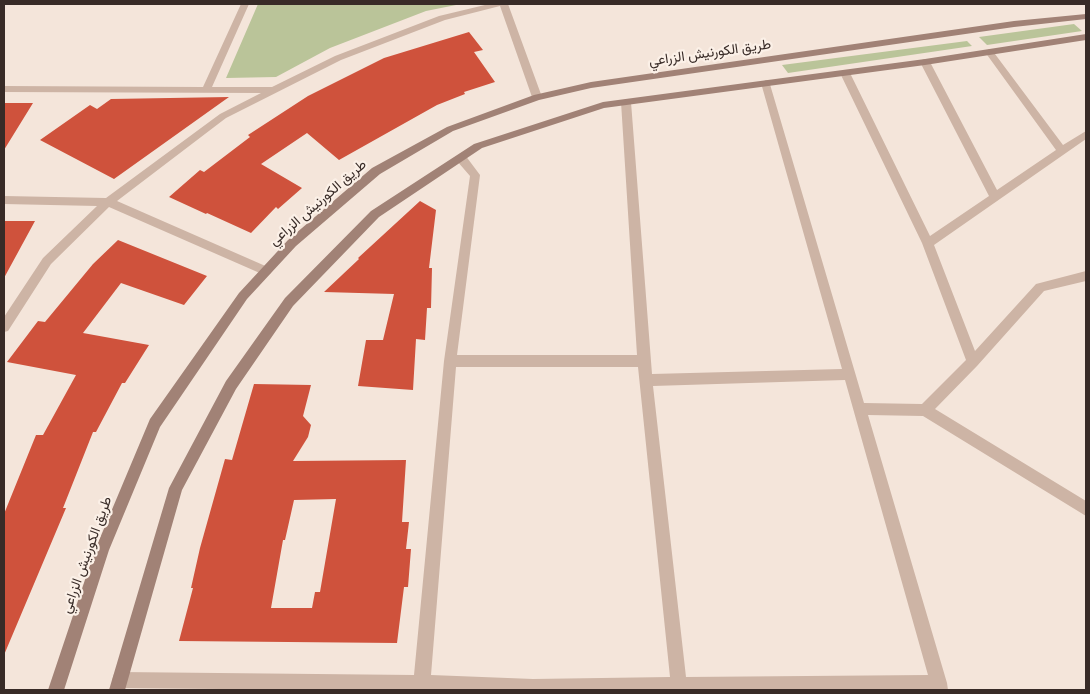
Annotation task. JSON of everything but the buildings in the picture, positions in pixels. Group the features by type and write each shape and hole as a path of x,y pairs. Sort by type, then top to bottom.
{"street":[{"path":"206,90 245,4"},
{"path":"4,327 47,261 108,202 223,116 338,58 442,18 498,4"},
{"path":"504,4 537,97"},
{"name":"طريق الكورنيش الزراعي","path":"56,690 102,550 155,424 243,296 292,242 376,171 450,129 537,97 610,82 1014,24 1086,16"},
{"path":"766,84 940,687 679,685 533,689 422,683 119,685 176,488 231,385 288,302 375,214 478,146 603,105 925,62 1086,37"},
{"path":"989,52 1061,150"},
{"path":"925,62 995,198"},
{"path":"845,73 928,243 973,362"},
{"path":"4,89 274,90"},
{"path":"626,102 644,361 679,685"},
{"path":"928,243 1086,134"},
{"path":"422,683 450,361 475,175 461,158"},
{"path":"4,200 108,202 266,271"},
{"path":"925,410 973,362 1040,287 1086,276"},
{"path":"450,361 644,361"},
{"path":"646,380 850,374"},
{"path":"860,409 925,410 1086,509"}],"green space":[{"path":"258,4 461,4 426,11 330,48 276,77 226,78"},
{"path":"1074,24 1082,31 987,45 979,37"},
{"path":"967,41 972,46 788,73 782,65"}]}
